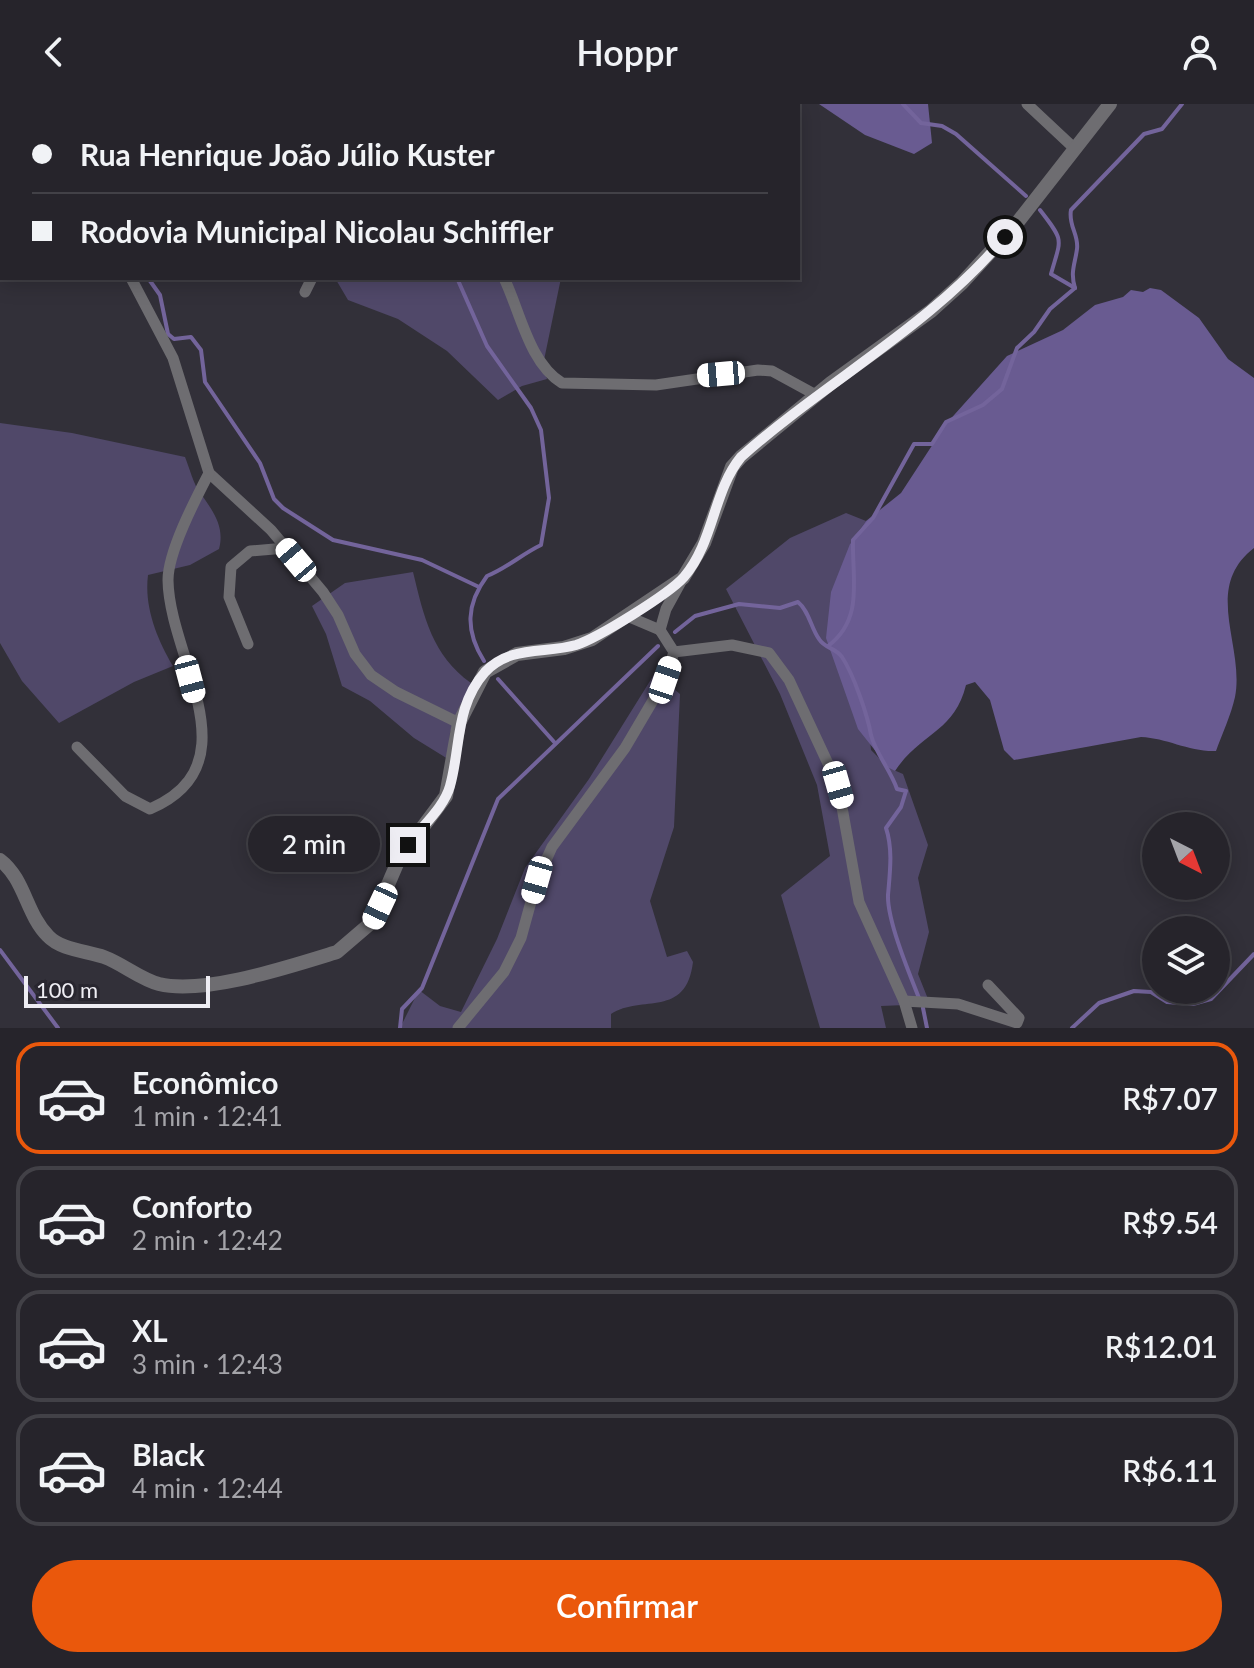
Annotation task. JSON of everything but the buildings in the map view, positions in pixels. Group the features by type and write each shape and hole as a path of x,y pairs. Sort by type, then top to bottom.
{"street":[{"path":"1027,104 1074,148"},
{"path":"660,630 666,609 704,543 732,467 816,395 931,311 962,283 1017,223 1110,104"},
{"path":"132,280 173,358 209,473 286,548 338,615 355,654 371,675 396,692 459,723"},
{"path":"305,292 311,280"},
{"path":"505,280 535,352 553,377 562,383 656,385 758,370 772,371 816,395"},
{"path":"77,747 125,796 150,809 174,794 198,770 203,749 200,719 168,584 170,557 209,473"},
{"path":"248,644 229,597 231,567 250,551 286,548"},
{"path":"0,860 17,878 30,911 50,938 126,965 154,983 187,985 244,978 337,952 372,922 399,859 446,796 459,723 475,687 497,662 517,654 576,645 627,616 683,578"},
{"path":"627,616 660,630 674,652"},
{"path":"674,652 745,645 769,653 779,661 838,785 859,902 904,1001 912,1028"},
{"path":"458,1028 504,972 521,938 537,880 552,847 625,748 665,680 674,652"},
{"path":"904,1001 958,1004 1017,1023 1019,1018 1014,1011 988,985"}],"shaded area":[{"path":"819,104 928,104 932,143 914,154 865,135"},
{"path":"336,280 561,280 543,365 547,379 522,386 498,400 447,351 398,319 348,300"},
{"path":"1150,288 1161,290 1199,318 1228,359 1254,378 1254,548 1239,564 1230,581 1229,618 1237,678 1229,718 1216,751 1141,737 1014,760 1004,750 990,700 975,682 966,685 961,701 945,723 915,748 895,771 889,768 858,729 826,638 831,592 850,544 866,521 901,493 946,424 1007,356 1063,330 1095,305 1123,297 1131,290 1143,292"},
{"path":"0,423 72,433 185,457 196,486 219,526 219,549 190,565 148,575 148,599 153,622 173,666 134,682 59,723 22,681 0,643"},
{"path":"846,513 866,521 850,544 871,750 889,768 903,774 928,845 918,878 929,932 918,974 930,1004 881,1006 886,1028 820,1028 781,895 830,856 817,785 780,694 726,589 790,538"},
{"path":"413,572 426,620 438,647 471,683 450,733 448,759 414,738 370,701 342,686 326,634 312,606 345,583"},
{"path":"655,673 680,694 674,827 650,901 667,957 687,951 693,962 689,980 682,991 661,1002 623,1008 611,1014 611,1028 400,1028 419,990 440,1006 461,1012 497,939 525,868 589,779"}],"waterway":[{"path":"903,104 921,123 942,126 956,134 1026,196"},
{"path":"1075,288 1073,273 1077,244 1071,210 1144,134 1162,129 1182,104"},
{"path":"1040,210 1059,240 1051,274 1075,288"},
{"path":"149,280 160,295 168,334 174,339 191,337 201,350 205,382 260,463 274,499 283,508 333,540 422,560 479,587"},
{"path":"458,280 487,346 531,408 541,430 549,498 541,545 487,576 475,597 471,628 484,661"},
{"path":"828,646 847,624 851,611 854,598 853,540 873,518 914,444 932,444 946,422 983,405 1002,389 1017,348 1034,332 1050,309 1075,288"},
{"path":"675,632 695,616 739,604 780,608 798,602 821,642 842,657 860,696 876,748 897,789 906,791 901,807 886,828 890,852 888,895 899,946 919,998"},
{"path":"400,1028 402,1009 422,988 498,799 658,646"},
{"path":"498,679 555,743"},
{"path":"0,950 58,1028"},
{"path":"1072,1028 1099,1003 1134,991 1151,992 1167,1002 1193,1004 1211,999 1254,954"},
{"path":"923,1008 927,1028"}],"route":[{"path":"408,845 450,788 459,723 485,672 506,657 564,648 592,639 683,578 704,543 732,467 741,457 831,383 931,311 1005,237"}]}
